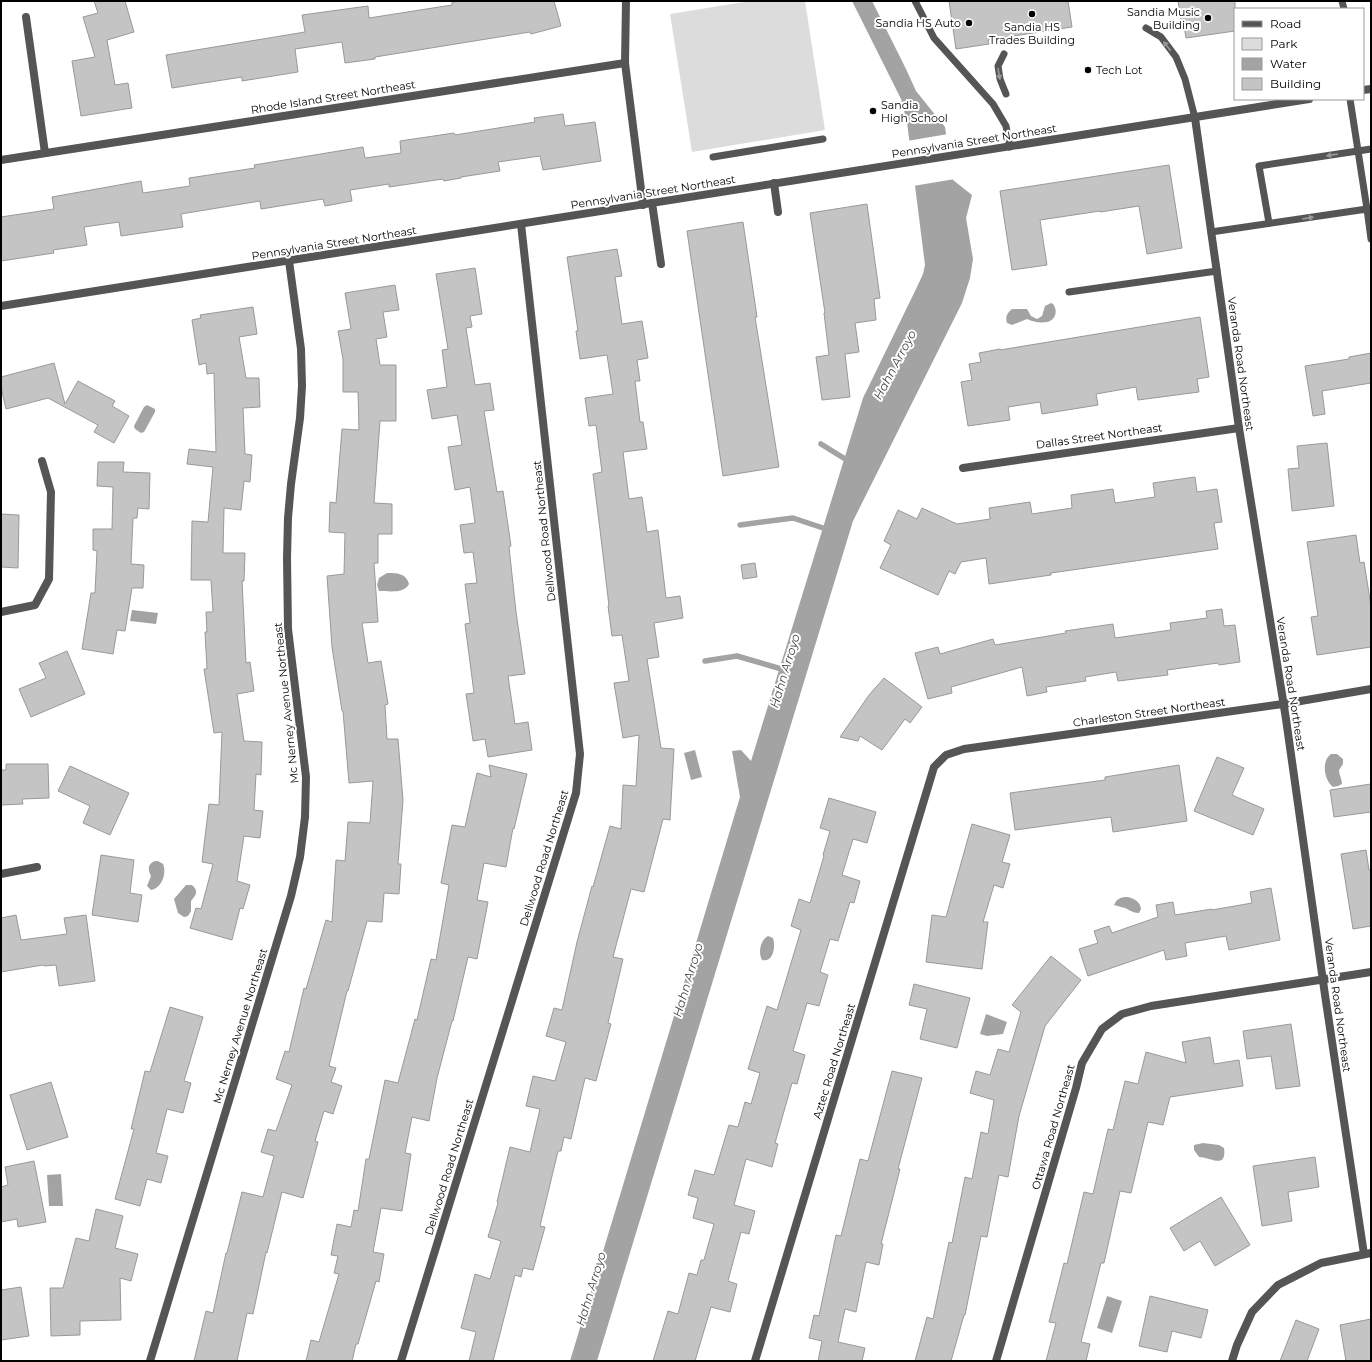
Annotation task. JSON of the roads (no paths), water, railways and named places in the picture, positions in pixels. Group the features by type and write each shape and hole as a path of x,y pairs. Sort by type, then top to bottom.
{"street":[{"path":"626,1 625,63 643,205"},
{"path":"26,17 45,154"},
{"name":"Rhode Island Street Northeast","path":"1,160 625,63"},
{"name":"Pennsylvania Street Northeast","path":"1,306 1304,100"},
{"name":"Veranda Road Northeast","path":"1195,118 1239,428 1284,704 1323,980 1368,1253"},
{"path":"774,183 778,212"},
{"path":"652,203 661,264"},
{"name":"Dellwood Road Northeast","path":"401,1361 576,793 580,754 521,224"},
{"name":"Mc Nerney Avenue Northeast","path":"150,1361 291,896 300,857 305,817 306,777 288,628 287,558 288,518 300,418 302,386 301,349 289,261"},
{"name":"Dallas Street Northeast","path":"962,468 1239,428"},
{"path":"1,612 35,605 49,580 51,492 42,462"},
{"name":"Charleston Street Northeast","path":"934,767 946,755 964,749 1284,704 1371,689"},
{"name":"Aztec Road Northeast","path":"755,1361 934,767"},
{"path":"1,874 37,867"},
{"name":"Ottawa Road Northeast","path":"996,1361 1082,1063 1102,1029 1122,1014 1151,1006 1371,972"},
{"path":"1232,1361 1237,1345 1252,1312 1278,1285 1321,1264 1368,1253"}],"lane":[{"path":"915,1 934,38 993,104 1006,126 1010,147"},
{"path":"1146,28 1161,37 1176,56 1185,79 1195,118"},
{"path":"1004,54 998,66 1000,79 1006,94"},
{"path":"1350,100 1371,239"},
{"path":"713,157 823,139"},
{"path":"1269,224 1259,166 1371,149"},
{"path":"1211,232 1367,209"},
{"path":"1069,292 1217,271"}],"water":[{"name":"Hahn Arroyo","path":"852,1 872,1 916,91 945,127 953,180 972,195 966,218 973,259 970,278 962,303 853,521 597,1361 570,1361 740,797 732,751 741,750 751,761 863,398 923,274 925,265 907,122 901,99"},
{"path":"1051,303 1055,306 1056,312 1050,321 1039,322 1027,319 1012,325 1007,323 1007,315 1012,309 1027,309 1031,316 1037,319 1042,316 1045,306"},
{"path":"147,405 155,409 155,412 144,432 141,433 135,429 134,426 144,407"},
{"path":"387,573 403,576 408,580 409,584 400,591 379,591 377,585 379,578"},
{"path":"132,610 158,613 156,624 130,621"},
{"path":"695,750 702,777 691,780 684,753"},
{"path":"1331,754 1337,754 1343,759 1343,764 1339,770 1342,784 1333,787 1327,780 1325,770 1326,761"},
{"path":"155,861 163,864 164,876 161,883 155,889 151,890 147,886 151,876 149,872 149,865"},
{"path":"186,885 192,885 196,889 196,893 191,901 191,911 188,916 184,917 178,913 174,899"},
{"path":"1128,897 1138,902 1141,909 1139,913 1114,905 1120,898"},
{"path":"768,936 773,938 773,954 769,959 762,960 760,947 763,940"},
{"path":"986,1014 1007,1022 1003,1034 987,1036 980,1034"},
{"path":"1203,1143 1219,1145 1224,1148 1223,1159 1217,1161 1199,1157 1194,1150 1194,1145"},
{"path":"61,1174 63,1206 49,1206 47,1175"},
{"path":"1107,1296 1122,1301 1112,1333 1097,1328"}],"waterway":[{"path":"821,444 850,462"},
{"path":"740,525 793,518 829,530"},
{"name":"Hahn Arroyo","path":"705,661 737,656 785,670"}],"place":[{"name":"Sandia HS Trades Building","path":"1032,14"},
{"name":"Sandia Music Building","path":"1208,18"},
{"name":"Sandia HS Auto","path":"969,23"},
{"name":"Tech Lot","path":"1088,70"},
{"name":"Sandia High School","path":"873,111"}]}
